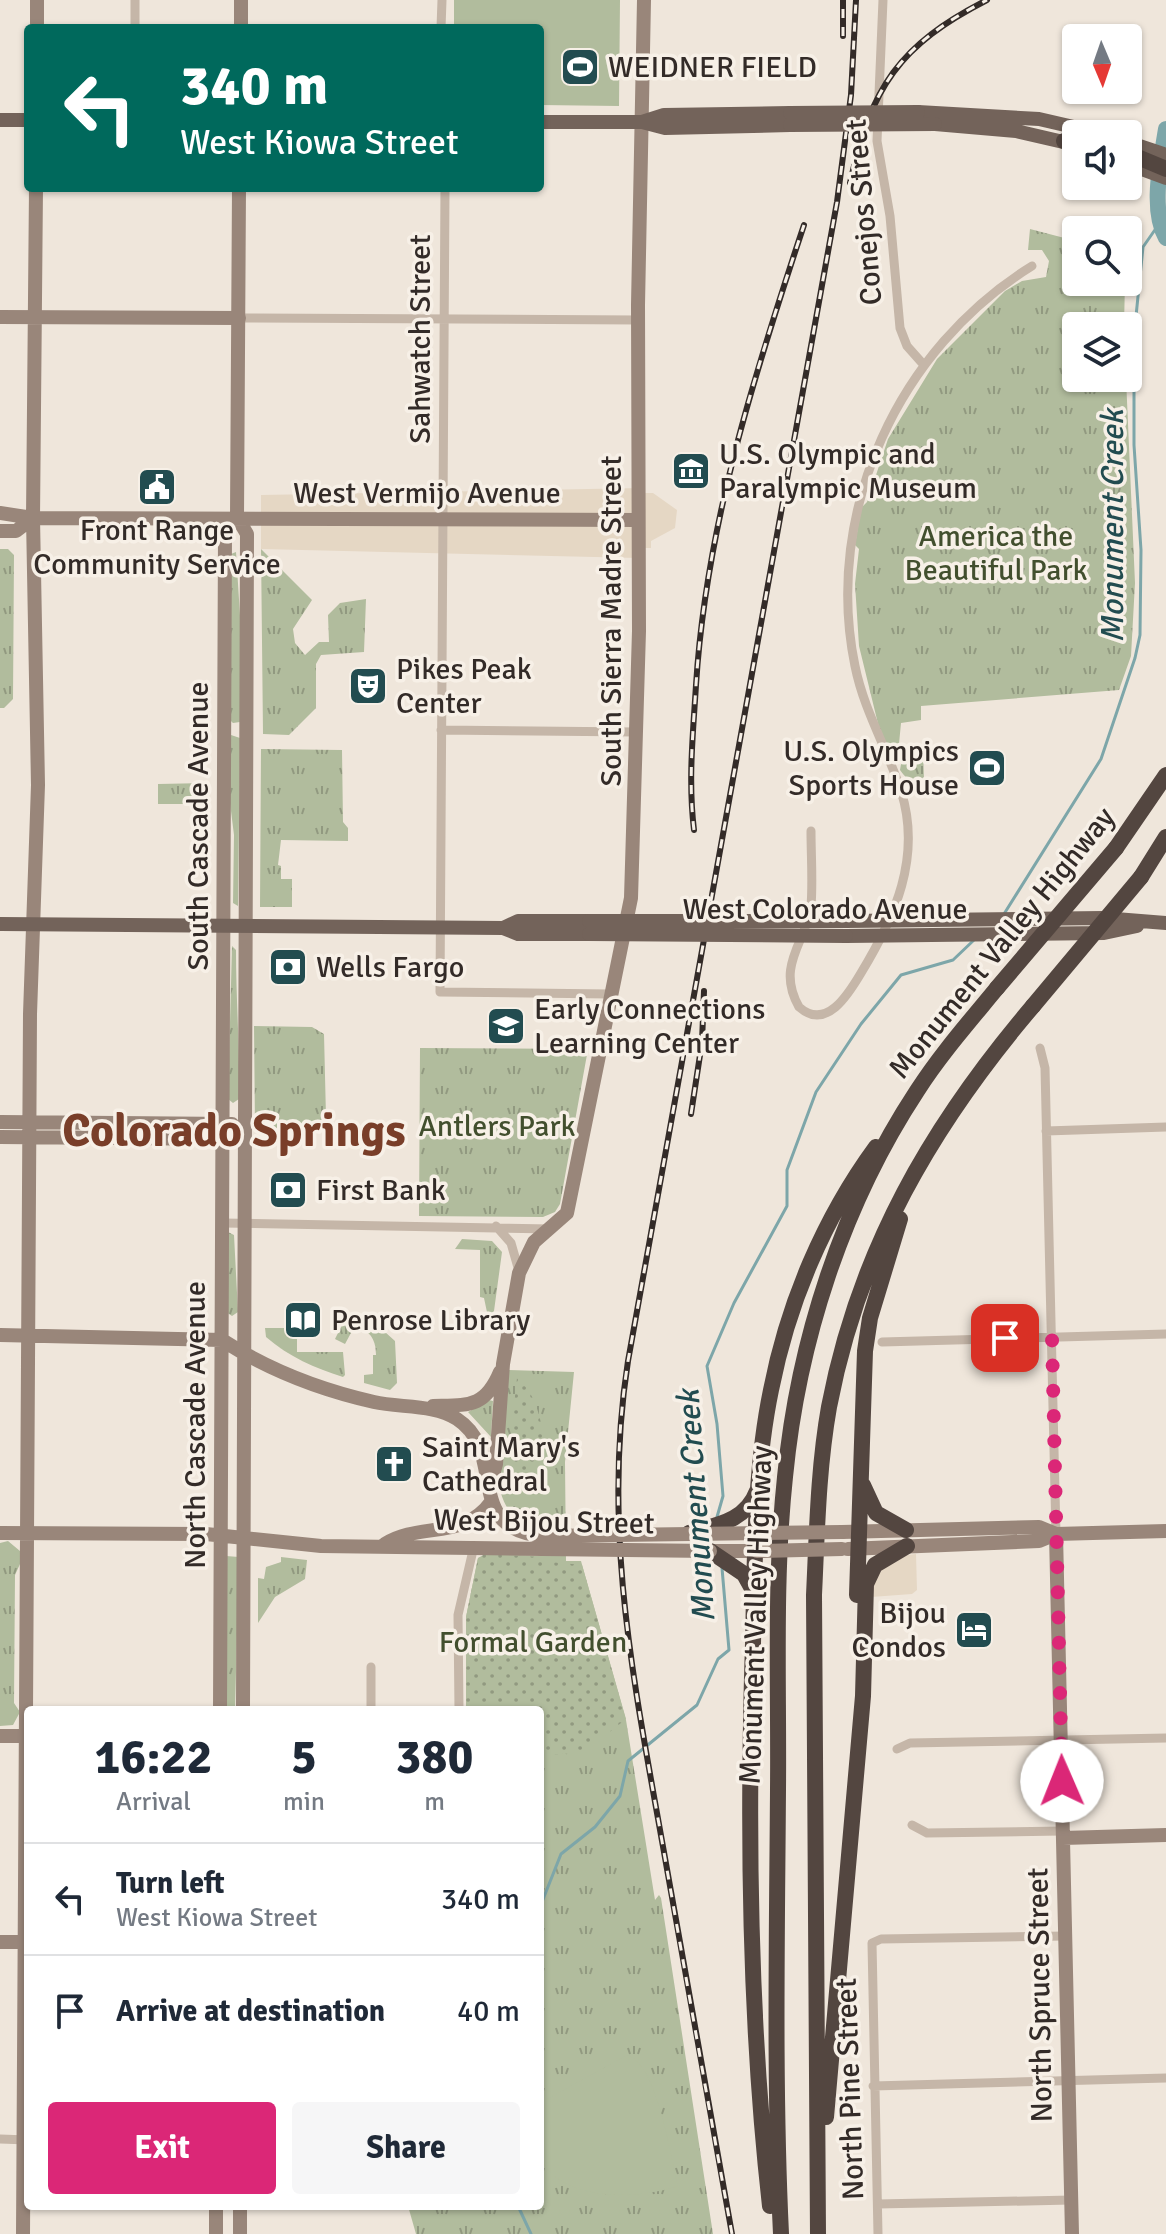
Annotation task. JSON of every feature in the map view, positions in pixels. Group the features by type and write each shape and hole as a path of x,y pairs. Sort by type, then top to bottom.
{"highway":[{"path":"1142,159 1166,169"},
{"name":"Monument Valley Highway","path":"781,2234 777,1882 780,1554 786,1467 803,1364 828,1277 867,1184 915,1094 997,988 1116,848 1164,776"},
{"name":"Monument Valley Highway","path":"818,2234 814,1595 824,1444 839,1365 867,1272 898,1200 944,1120 984,1064 1141,877 1166,837"},
{"path":"1141,877 1166,858"},
{"path":"773,2234 761,2096 749,1828 754,1592 763,1432 781,1348 817,1243 868,1157 915,1094"},
{"path":"857,1744 850,1531 861,1469 862,1381 870,1318 899,1221 944,1120"},
{"path":"818,2234 863,1696 866,1584 875,1565 907,1538 876,1513 867,1499 861,1469"},
{"path":"686,1534 737,1518 750,1506 759,1485"},
{"path":"710,1551 741,1571 754,1592"}],"main road":[{"path":"544,122 642,122 665,128 918,112 1021,117 1062,124"},
{"path":"790,119 1002,129 1062,141"},
{"path":"0,120 24,120"},
{"path":"1142,147 1166,155"},
{"path":"1142,169 1166,178"},
{"name":"West Colorado Avenue","path":"0,924 503,928 518,934 589,928 1051,918 1166,923"},
{"name":"West Colorado Avenue","path":"589,928 881,936 1104,933 1148,923"}],"street":[{"path":"37,0 37,24"},
{"path":"135,0 135,24"},
{"path":"241,0 241,24"},
{"path":"441,24 442,0"},
{"name":"South Sierra Madre Street","path":"503,1364 519,1273 534,1242 565,1217 570,1205 609,994 630,912 636,732 638,320 644,0"},
{"name":"Conejos Street","path":"883,0 877,141 890,216 900,328 907,346 923,364"},
{"path":"27,1706 30,1130 38,785 33,518 36,192"},
{"name":"South Cascade Avenue","path":"239,192 237,517 247,534 244,1132"},
{"name":"Sahwatch Street","path":"440,928 445,192"},
{"path":"811,831 811,909 792,951 792,992 799,1007 818,1016 828,1014 840,1003 889,921 906,877 907,829 900,789 869,720 851,642 848,591 854,528 867,476 891,417 923,364 972,311 1032,266"},
{"path":"0,317 638,320"},
{"path":"0,513 33,518"},
{"name":"South Cascade Avenue","path":"223,1132 225,534 237,517"},
{"path":"0,531 16,531 33,518"},
{"name":"West Vermijo Avenue","path":"33,518 638,520"},
{"path":"224,729 246,729"},
{"path":"441,730 636,732"},
{"path":"440,928 440,992 609,994"},
{"name":"North Spruce Street","path":"1040,1048 1045,1068 1072,2234"},
{"path":"0,1122 30,1130"},
{"path":"1046,1131 1166,1127"},
{"path":"0,1137 30,1130 244,1132"},
{"name":"North Cascade Avenue","path":"220,1706 223,1132"},
{"name":"North Cascade Avenue","path":"243,1706 244,1132"},
{"path":"222,1223 551,1229"},
{"path":"496,1226 511,1243 519,1273"},
{"path":"882,1342 1166,1334"},
{"path":"0,1335 222,1340 244,1354 332,1391 453,1417 470,1430 480,1448 490,1496 510,1528 543,1543"},
{"path":"410,1406 472,1404 486,1396 503,1364"},
{"path":"381,1546 397,1536 463,1526 482,1514 490,1496 496,1464 503,1364"},
{"name":"West Bijou Street","path":"543,1543 757,1551 850,1549 907,1538 1039,1527 1056,1534 1166,1531"},
{"name":"West Bijou Street","path":"0,1533 221,1534 313,1546 474,1546 759,1532 850,1531 907,1538"},
{"path":"459,1706 458,1615 474,1546"},
{"path":"371,1667 371,1706"},
{"path":"0,1736 24,1736"},
{"path":"897,1749 910,1743 1166,1738"},
{"path":"912,1825 927,1833 1166,1835"},
{"name":"North Pine Street","path":"878,2234 872,1943 879,1939 1065,1936"},
{"path":"0,1942 24,1942"},
{"path":"873,2086 1166,2078"},
{"path":"0,2139 24,2140"},
{"path":"878,2204 1071,2200"},
{"path":"23,2234 24,2203"},
{"path":"216,2210 216,2234"},
{"path":"240,2210 240,2234"}],"green space":[{"name":"WEIDNER FIELD","path":"454,0 620,0 619,106 544,105 544,24 454,24"},
{"name":"America the Beautiful Park","path":"1030,229 1062,237 1062,296 1125,296 1124,312 1062,312 1062,392 1127,392 1135,583 1131,656 1119,690 921,706 921,720 901,723 899,744 887,745 881,736 859,646 855,584 859,549 855,545 861,508 867,502 888,439 937,359 1005,291 1022,281 1046,277 1049,261 1042,250 1028,250"},
{"path":"0,549 8,549 14,555 13,699 4,708 0,708"},
{"path":"261,549 312,600 293,629 295,643 305,655 319,642 329,642 328,615 340,603 366,599 364,652 321,655 316,664 316,708 289,735 263,734"},
{"path":"236,552 242,647 240,722 233,723 230,720 231,554"},
{"path":"231,735 240,738 238,906 233,903 234,835 229,795"},
{"path":"916,747 923,750 924,779 914,781 900,770 903,753"},
{"path":"261,749 342,750 343,822 348,828 348,841 281,840 278,865 281,866 281,879 292,879 292,907 260,907"},
{"path":"207,783 206,804 158,804 158,784"},
{"path":"232,946 236,950 239,1081 239,1099 233,1103 228,1099"},
{"path":"254,1026 312,1027 324,1034 326,1117 319,1127 255,1129"},
{"name":"Antlers Park","path":"420,1048 588,1049 560,1204 555,1212 543,1217 419,1216"},
{"path":"228,1232 234,1235 238,1312 232,1316 226,1312"},
{"path":"462,1239 492,1241 502,1252 494,1311 488,1317 484,1298 480,1297 480,1250 455,1249"},
{"path":"345,1319 385,1319 385,1332 395,1341 397,1383 390,1390 364,1383 364,1375 373,1374 373,1355 376,1355 368,1333 361,1329 352,1331 345,1344 335,1339"},
{"path":"265,1328 297,1328 297,1352 343,1352 345,1375 333,1374 293,1356 266,1337"},
{"path":"509,1370 574,1372 565,1462 566,1561 581,1561 626,1720 655,1900 659,1895 661,1898 713,2234 416,2234 409,2210 544,2210 544,1706 466,1706 466,1617 478,1558 493,1554 542,1556 543,1527 521,1521 507,1507 500,1488 499,1439"},
{"path":"517,1378 526,1387 536,1407 550,1466 540,1480 515,1490 507,1469"},
{"path":"489,1400 493,1401 491,1437 468,1412"},
{"path":"8,1541 20,1551 20,1564 15,1575 14,1703 20,1712 13,1725 0,1726 0,1543"},
{"name":"Formal Garden","path":"485,1554 540,1557 540,1561 582,1565 626,1719 583,1753 544,1755 544,1706 466,1706 466,1617 478,1558"},
{"path":"226,1556 239,1557 235,1706 226,1706"},
{"path":"281,1557 307,1560 305,1579 275,1597 258,1623 258,1578 264,1579 266,1567 281,1562"},
{"path":"627,2055 638,2062 655,2093 678,2186 624,2195 604,2194 566,2184 544,2163 544,2101"}],"shaded area":[{"path":"642,488 643,493 653,493 677,510 675,528 651,541 651,548 643,548 638,558 261,549 261,495"},
{"path":"916,1554 917,1590 912,1594 871,1597 871,1583 883,1565 898,1556"}],"waterway":[{"path":"1166,129 1158,199 1161,226 1166,238"},
{"name":"Monument Creek","path":"1004,914 1101,759 1135,658 1140,635 1141,550 1134,445 1134,336 1143,247 1159,224"},
{"name":"Monument Creek","path":"717,1517 723,1496 717,1424 707,1366 734,1303 787,1206 787,1170 816,1092 861,1024 901,975 953,960 974,940"},
{"name":"Monument Creek","path":"544,1897 561,1854 595,1827 620,1796 628,1761 697,1705 718,1659 729,1650 722,1568"},
{"name":"Monument Creek","path":"520,2210 531,2234"}],"railway":[{"path":"843,0 843,36"},
{"path":"732,2234 632,1662 620,1543 618,1484 621,1423 628,1361 837,202 851,95 856,0"},
{"path":"850,183 868,120 893,72 931,34 987,0"},
{"path":"694,830 692,739 701,626 710,567 721,509 750,395 804,225"},
{"path":"691,1114 702,1042 704,991"}],"place":[{"name":"WEIDNER FIELD","path":"580,67"},
{"name":"U.S. Olympic and Paralympic Museum","path":"691,471"},
{"name":"Front Range Community Service","path":"157,487"},
{"name":"Pikes Peak Center","path":"368,686"},
{"name":"U.S. Olympics Sports House","path":"987,768"},
{"name":"Wells Fargo","path":"288,967"},
{"name":"Early Connections Learning Center","path":"506,1026"},
{"name":"First Bank","path":"288,1190"},
{"name":"Penrose Library","path":"303,1320"},
{"name":"Saint Mary's Cathedral","path":"394,1464"},
{"name":"Bijou Condos","path":"974,1630"}],"district":[{"name":"Colorado Springs","path":"234,1131"}],"route":[{"path":"1005,1338 1052,1337 1062,1781"}]}
